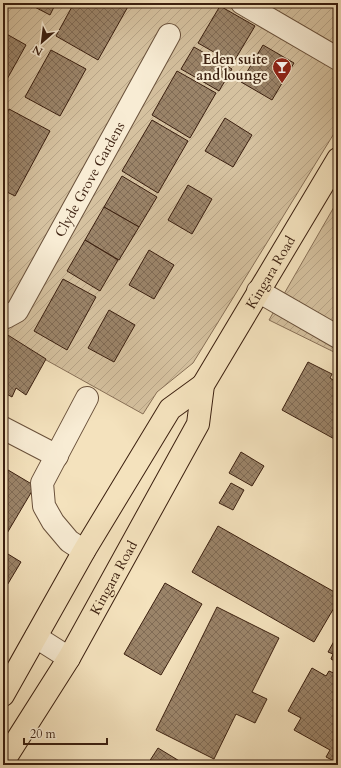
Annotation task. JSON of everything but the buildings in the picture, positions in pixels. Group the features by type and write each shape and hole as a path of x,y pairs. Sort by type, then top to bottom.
{"main road":[{"name":"Kingara Road","path":"3,762 69,658 198,424 203,385 258,291 337,164"},
{"name":"Kingara Road","path":"3,695 8,672 36,637 84,551 170,409 203,385"}],"street":[{"path":"242,3 338,59"},
{"name":"Clyde Grove Gardens","path":"3,316 6,317 17,311 169,35"},
{"path":"258,291 337,333"},
{"path":"84,551 69,541 53,522 44,506 42,484 87,398"},
{"path":"3,428 56,456"},
{"path":"36,637 69,658"}],"shaded area":[{"path":"3,3 338,3 338,127 193,363 157,392 143,414 3,336"},
{"path":"338,200 338,354 269,320"}],"place":[{"name":"Eden suite and lounge","path":"282,84"}]}
